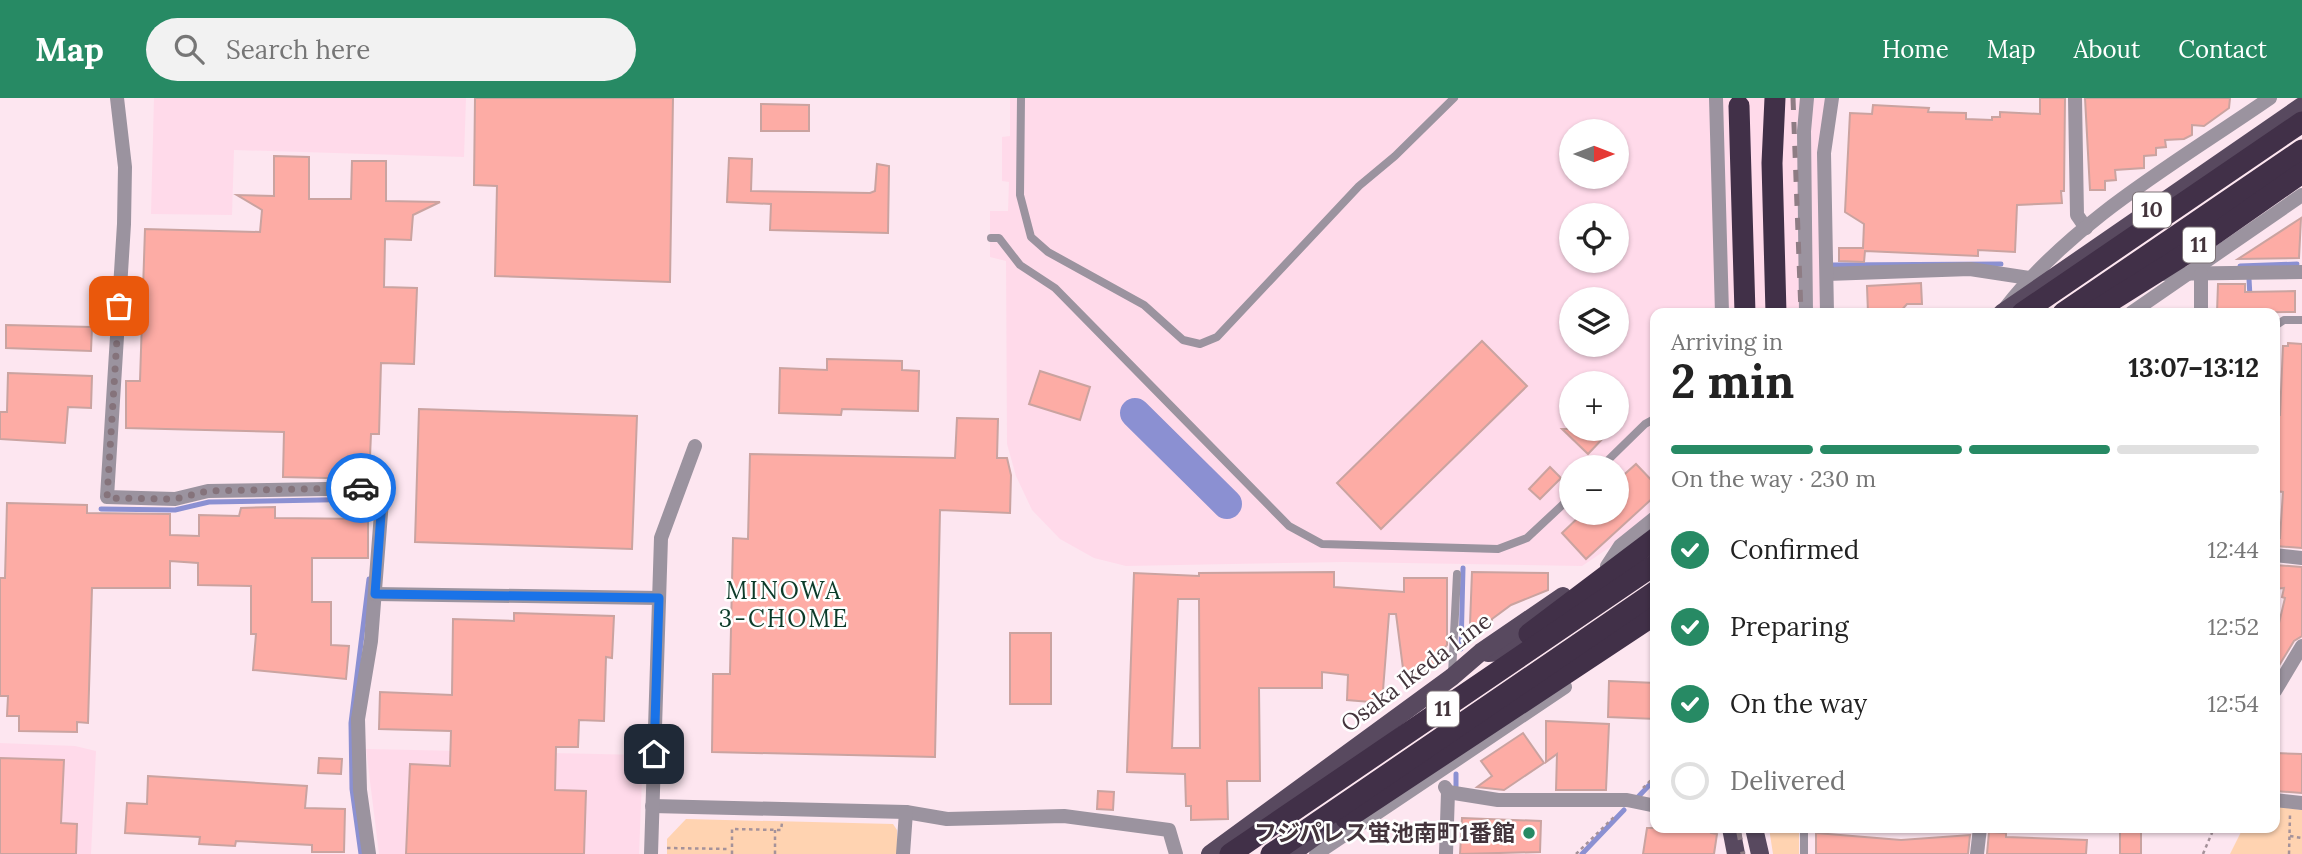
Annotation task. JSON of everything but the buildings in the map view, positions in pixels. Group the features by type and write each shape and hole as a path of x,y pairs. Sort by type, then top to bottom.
{"highway":[{"path":"1775,98 1772,163 1776,308"},
{"path":"1738,101 1745,308"},
{"name":"11","path":"2229,172 2302,113"},
{"name":"11","path":"2029,308 2302,122"},
{"name":"11","path":"2070,308 2302,150"},
{"name":"11","path":"2100,308 2192,250 2302,173"},
{"name":"11","path":"1386,748 1650,540"},
{"name":"11","path":"1230,854 1650,567"},
{"name":"11","path":"1271,854 1650,595"},
{"name":"11","path":"1291,854 1450,753 1650,618"}],"main road":[{"name":"10","path":"2009,308 2302,106"},
{"name":"10","path":"2089,308 2302,163"},
{"name":"Osaka Ikeda Line","path":"1210,854 1452,677 1481,652 1650,539"},
{"path":"1481,652 1494,654 1510,648 1650,566"},
{"path":"1291,854 1650,606"},
{"path":"1732,833 1736,854"},
{"path":"1755,833 1760,854"}],"street":[{"path":"117,98 125,167 124,224 107,498 175,499 208,491 383,488 375,594 358,719 360,790 369,854"},
{"path":"1716,98 1722,308"},
{"path":"1806,308 1804,131 1807,98"},
{"path":"1827,308 1824,153 1832,98"},
{"path":"2075,98 2077,215 2086,228"},
{"path":"2006,308 2029,278 2106,210 2270,98"},
{"path":"2139,308 2195,274 2302,195"},
{"path":"1806,289 1827,281 1970,269 2029,278 2141,273 2302,273"},
{"path":"2195,274 2200,308"},
{"path":"657,851 652,806 660,538 695,446"},
{"path":"1607,566 1620,546 1650,522"},
{"path":"2280,556 2302,558"},
{"path":"375,594 659,598"},
{"path":"1315,854 1437,775 1650,629"},
{"path":"2280,683 2302,646"},
{"path":"1437,775 1448,792 1446,854"},
{"path":"1448,792 1498,800 1621,800 1650,805"},
{"path":"652,806 906,812 947,819 1064,816 1169,830 1176,854"},
{"path":"904,854 906,812"},
{"path":"1977,854 1979,833"}],"lane":[{"path":"1021,98 1020,195 1031,237 1048,252 1144,305 1183,340 1200,344 1217,337 1359,186 1395,156 1454,98"},
{"path":"991,238 999,238 1020,265 1055,288 1289,526 1322,544 1504,548 1532,535 1559,509"},
{"path":"2280,323 2284,320 2302,320"},
{"path":"1613,455 1650,421"},
{"path":"1452,677 1457,574"},
{"path":"1804,833 1804,854"}],"path":[{"path":"2290,854 2290,836 2296,803"},
{"path":"657,851 732,852 732,829 775,830 775,854"},
{"path":"2203,854 2212,833"},
{"path":"2290,836 2302,838"}],"shaded area":[{"path":"154,98 466,98 464,157 234,150 232,215 151,214"},
{"path":"1010,98 1827,98 1823,308 1650,308 1650,520 1582,566 1344,562 1126,566 1094,558 1060,539 1032,510 1016,476 1007,444 1006,261 990,257 990,211 1008,211 1009,182 1002,181 1002,137 1010,136"},
{"path":"0,743 75,746 96,751 91,854 0,854"},
{"path":"366,749 643,755 639,854 379,854"},
{"path":"2280,807 2302,810 2302,854 2230,854 2240,833 2280,833"},
{"path":"686,819 893,824 897,830 897,854 667,854 667,839"},
{"path":"1770,833 1799,833 1799,854 1773,854"}],"waterway":[{"path":"1833,265 2001,264"},
{"path":"2240,266 2297,264"},
{"path":"2249,279 2250,297"},
{"path":"1135,413 1227,504"},
{"path":"101,509 175,510 209,502 373,499 375,507"},
{"path":"1461,649 1463,568"},
{"path":"361,854 352,789 351,723 369,579"},
{"path":"1456,774 1456,786"},
{"path":"1638,797 1650,784"},
{"path":"1582,854 1624,810"}],"railway":[{"path":"1793,98 1801,308"},
{"path":"1739,833 1743,854"}],"way so far":[{"path":"119,306 107,498 175,499 208,491 361,488"}],"place":[{"name":"フジパレス蛍池南町1番館","path":"1529,833"}],"district":[{"name":"MINOWA 3-CHOME","path":"784,605"}],"route":[{"path":"361,488 383,488 375,594 659,598 654,754"}]}
